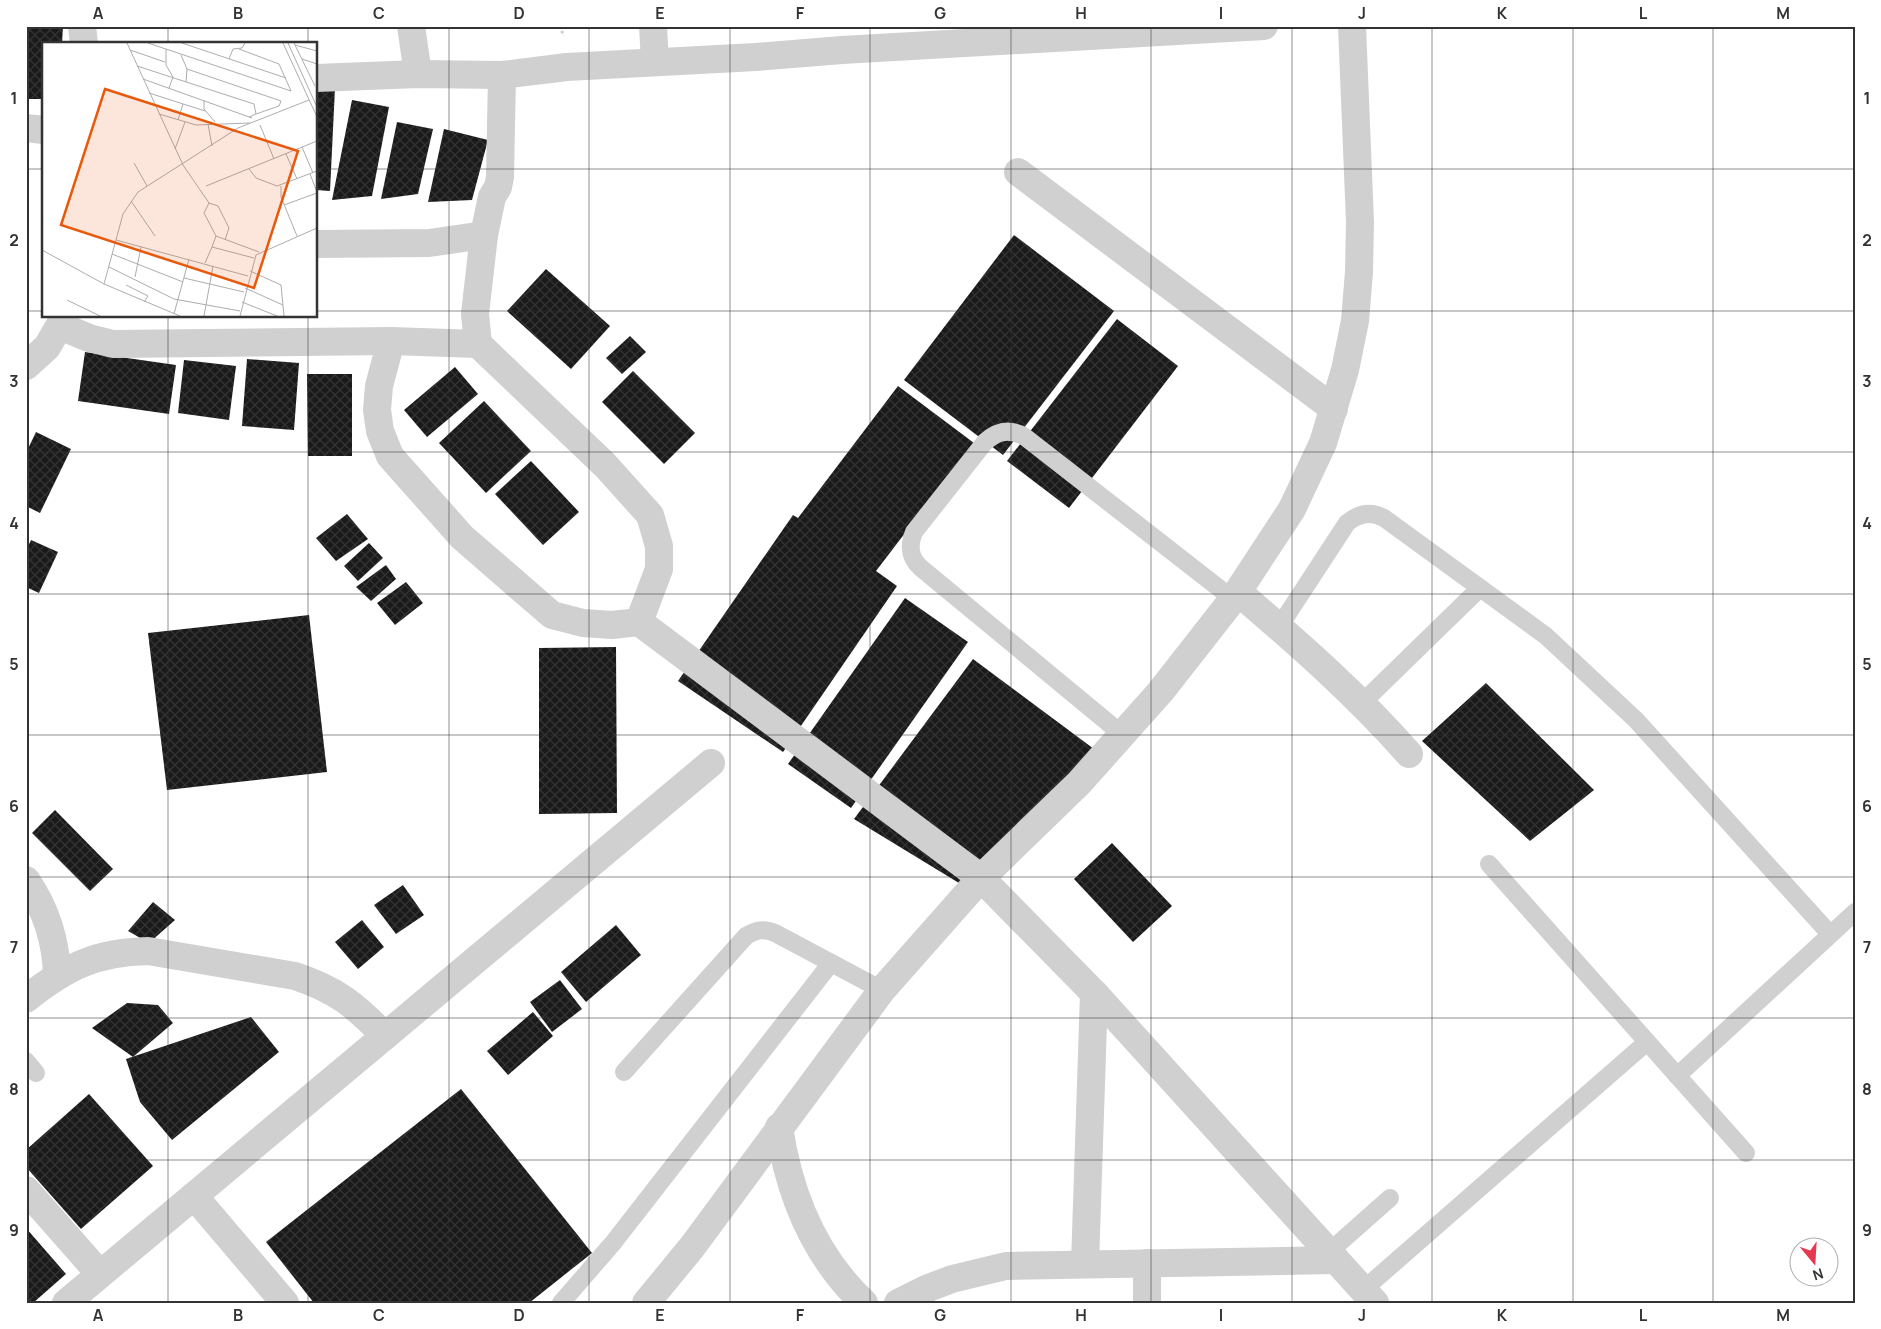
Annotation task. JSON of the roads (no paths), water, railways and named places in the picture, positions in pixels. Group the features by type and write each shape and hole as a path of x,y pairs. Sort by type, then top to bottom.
{"street":[{"path":"82,26 84,42"},
{"path":"411,26 418,74"},
{"path":"653,26 655,62"},
{"path":"318,78 418,74 502,75 567,67 756,57 1108,31 1264,26"},
{"path":"646,1303 692,1247 882,990 981,878 1079,783 1161,691 1235,595 1292,509 1323,443 1334,409 1355,321 1360,272 1360,222 1352,26"},
{"path":"502,75 500,177 498,187 492,196 484,235 475,314 478,344 606,465 650,515 659,546 659,569 639,622"},
{"path":"26,128 42,130"},
{"path":"1018,172 1334,409"},
{"path":"318,244 429,243 484,235"},
{"path":"26,366 47,347 63,321 89,338 113,344 391,341 478,344"},
{"path":"391,341 379,386 377,410 380,432 390,456 462,537 552,616 583,623 612,624 639,622 981,878 1094,993 1369,1296"},
{"path":"1235,595 1279,627 1362,703 1409,754"},
{"path":"76,1300 100,1274 711,763"},
{"path":"26,880 45,913 52,933 57,975"},
{"path":"26,999 57,975 74,966 101,957 129,951 148,951 296,976 330,990 361,1011 384,1036"},
{"path":"1085,1264 1094,993"},
{"path":"779,1127 790,1181 810,1231 839,1276 864,1303"},
{"path":"26,1190 100,1274"},
{"path":"194,1196 285,1303"},
{"path":"898,1303 952,1279 1006,1266 1333,1256"},
{"path":"1147,1263 1147,1303"}],"lane":[{"path":"1123,735 921,568 912,556 911,540 914,532 985,442 999,432 1017,432 1235,595"},
{"path":"1279,627 1347,523 1352,519 1372,513 1384,518 1546,636 1636,720 1830,934"},
{"path":"1362,703 1480,588"},
{"path":"1489,864 1746,1153"},
{"path":"1677,1076 1855,912"},
{"path":"624,1072 746,936 752,932 768,930 882,990"},
{"path":"561,1303 619,1236 832,963"},
{"path":"1369,1296 1647,1042"},
{"path":"1333,1256 1390,1198"}]}
